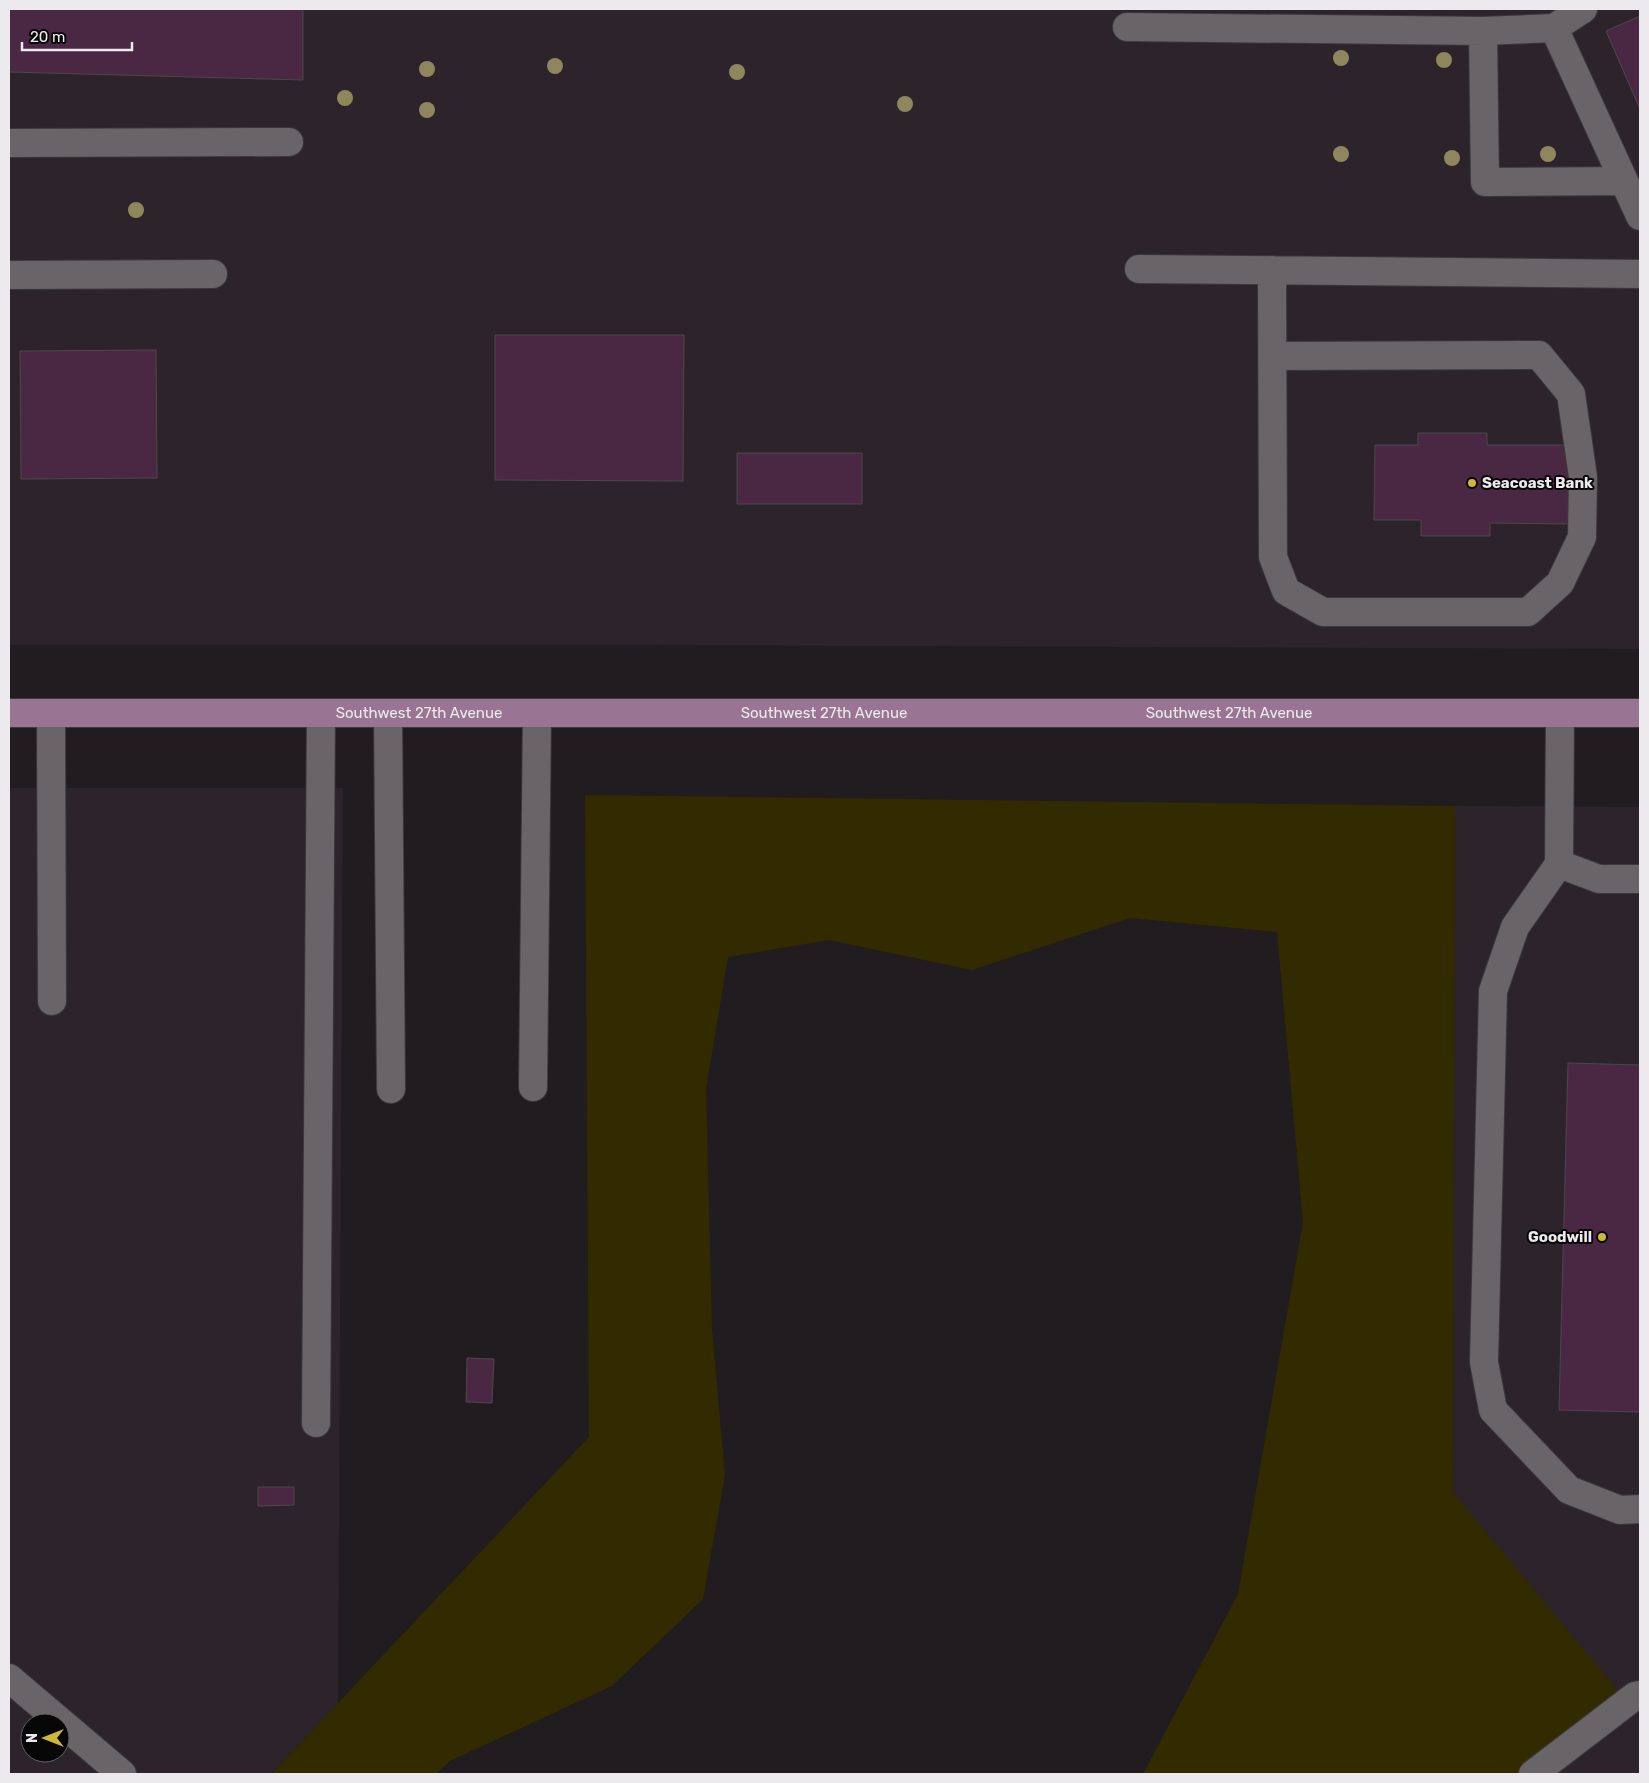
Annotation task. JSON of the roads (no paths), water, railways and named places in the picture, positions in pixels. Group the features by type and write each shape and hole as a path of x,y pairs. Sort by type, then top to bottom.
{"main road":[{"name":"Southwest 27th Avenue","path":"9,713 1640,713"}],"lane":[{"path":"1127,27 1483,31 1554,28 1583,9"},
{"path":"1554,28 1640,216"},
{"path":"1483,31 1485,182 1624,181"},
{"path":"9,143 289,142"},
{"path":"1139,268 1640,274"},
{"path":"1272,270 1274,557 1286,591 1323,612 1528,612 1560,583 1582,537 1584,477 1571,394 1538,355 1273,356"},
{"path":"9,275 213,274"},
{"path":"50,713 52,1001"},
{"path":"316,1422 321,713"},
{"path":"388,713 391,1089"},
{"path":"533,1088 537,713"},
{"path":"1560,713 1559,864 1515,928 1493,992 1484,1362 1493,1410 1569,1490 1620,1510 1640,1509"},
{"path":"1559,864 1599,879 1640,879"},
{"path":"9,1678 122,1774"},
{"path":"1533,1774 1634,1696 1640,1695"}],"place":[{"name":"Seacoast Bank","path":"1472,483"},
{"name":"Goodwill","path":"1602,1237"}]}
